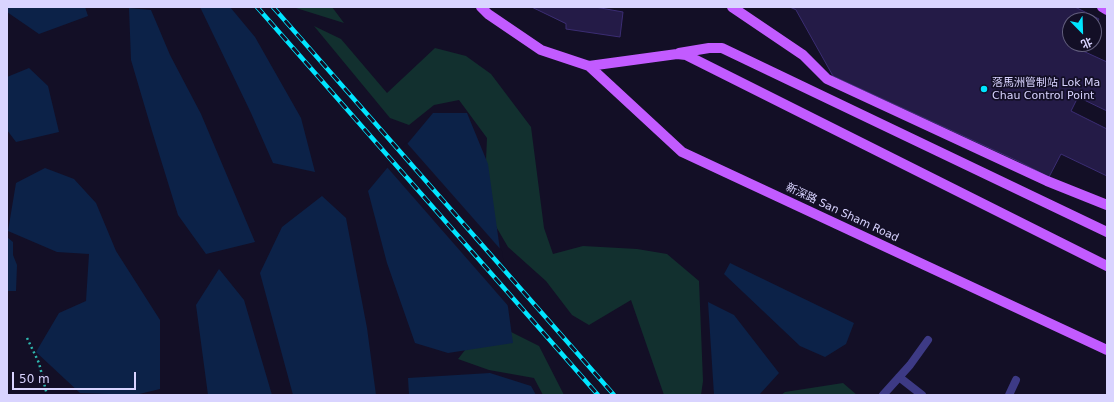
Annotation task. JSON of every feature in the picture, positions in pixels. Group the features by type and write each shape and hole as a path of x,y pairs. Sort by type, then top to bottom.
{"main road":[{"name":"新深路 San Sham Road","path":"481,7 488,14 541,50 589,66 682,152 1107,350"},
{"path":"732,7 803,55 827,79 1047,181 1107,205"},
{"path":"1102,7 1107,10"},
{"name":"新深路 San Sham Road","path":"589,66 709,48 722,48 1107,232"},
{"name":"新深路 San Sham Road","path":"677,54 693,59 1107,266"}],"lane":[{"path":"883,395 928,340"},
{"path":"899,377 922,395"},
{"path":"1009,395 1016,380"}],"path":[{"path":"27,338 39,363 47,395"}],"green space":[{"path":"295,7 332,7 344,23 296,8"},
{"path":"314,26 341,39 387,93 435,48 466,56 491,74 531,127 544,228 553,254 583,246 637,249 667,254 699,281 703,381 701,395 664,395 631,300 589,325 572,315 546,281 508,247 484,206 487,138 459,100 434,105 409,125 390,118"},
{"path":"503,328 539,346 564,395 543,395 534,378 489,370 458,359 476,336"},
{"path":"843,383 857,395 781,395 785,392"}],"water":[{"path":"7,7 85,7 88,16 39,34 7,12"},
{"path":"200,7 230,7 255,37 301,118 315,172 273,163 251,113"},
{"path":"129,8 151,10 170,55 201,114 255,242 206,254 178,215 131,60"},
{"path":"29,68 48,86 59,132 16,142 7,130 7,77"},
{"path":"433,113 467,113 488,164 513,343 448,353 415,343 387,263 368,191"},
{"path":"45,168 74,179 96,203 116,251 160,320 160,389 135,395 80,393 36,352 59,313 86,301 89,254 57,252 8,231 16,183"},
{"path":"322,196 346,218 367,328 376,395 293,395 260,273 282,227"},
{"path":"7,237 13,242 13,255 17,265 16,291 7,291"},
{"path":"730,263 854,323 846,344 825,357 800,346 724,274"},
{"path":"219,269 244,300 272,395 208,395 196,305"},
{"path":"708,302 734,315 779,373 759,395 714,395"},
{"path":"490,373 531,386 536,395 409,395 408,378"}],"pier":[{"path":"406,142 502,251 510,308 386,166"}],"building":[{"path":"532,7 595,7 623,12 620,37 566,29 566,24"},
{"name":"落馬洲管制站 Lok Ma Chau Control Point","path":"790,7 1075,7 1085,12 1062,12 1062,52 1085,52 1107,62 1107,111 1078,97 1071,111 1107,129 1107,176 1061,154 1049,177 1020,162 833,76 796,10"}],"railway":[{"path":"257,7 598,395"},
{"path":"273,7 614,395"}],"place":[{"name":"落馬洲管制站 Lok Ma Chau Control Point","path":"984,89"}]}
